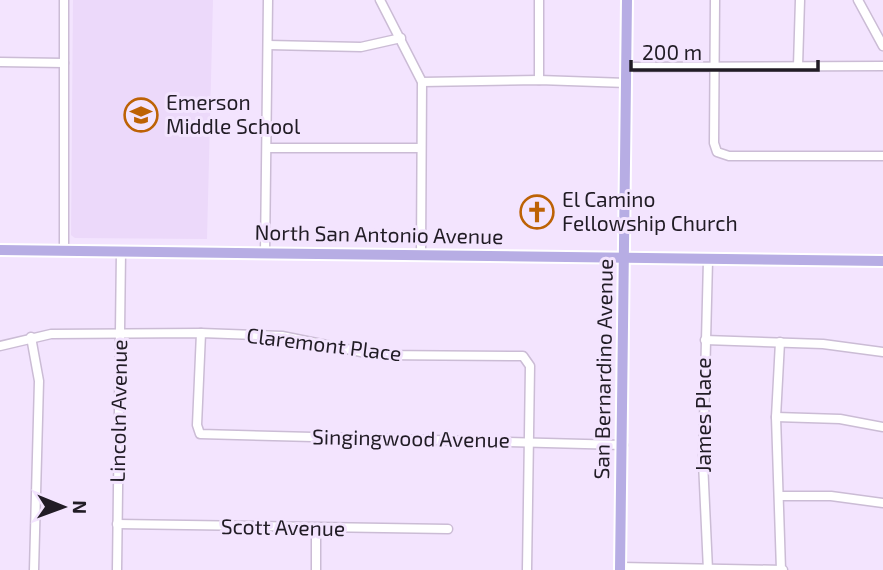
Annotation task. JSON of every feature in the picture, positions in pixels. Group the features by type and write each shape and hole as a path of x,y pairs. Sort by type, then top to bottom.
{"main road":[{"name":"San Bernardino Avenue","path":"620,569 627,0"},
{"name":"North San Antonio Avenue","path":"0,250 883,261"}],"street":[{"path":"64,0 64,251"},
{"path":"265,253 268,0"},
{"path":"380,0 422,82 421,255"},
{"path":"539,0 539,80"},
{"path":"715,0 717,152 729,156 883,156"},
{"path":"798,66 800,0"},
{"path":"858,0 883,46"},
{"path":"268,45 361,47 401,38"},
{"path":"0,62 64,63"},
{"path":"627,67 883,66"},
{"path":"422,82 539,80 626,83"},
{"path":"267,148 420,148"},
{"name":"Lincoln Avenue","path":"117,570 121,251"},
{"name":"James Place","path":"708,260 703,462 708,568"},
{"name":"Claremont Place","path":"0,346 32,337 201,333 282,336 376,355 523,356 530,366 527,440"},
{"name":"Singingwood Avenue","path":"201,333 197,425 200,434 623,444"},
{"path":"32,337 39,381 34,570"},
{"path":"705,340 780,342 883,352"},
{"path":"620,569 781,570 776,416 780,342"},
{"path":"776,416 840,419 883,427"},
{"path":"527,440 527,570"},
{"path":"779,496 831,496 883,503"},
{"name":"Scott Avenue","path":"117,524 448,529"},
{"path":"316,529 316,570"}],"shaded area":[{"name":"Emerson Middle School","path":"73,0 213,0 207,239 75,238 71,235"}],"place":[{"name":"Emerson Middle School","path":"141,115"},
{"name":"El Camino Fellowship Church","path":"537,212"}]}
